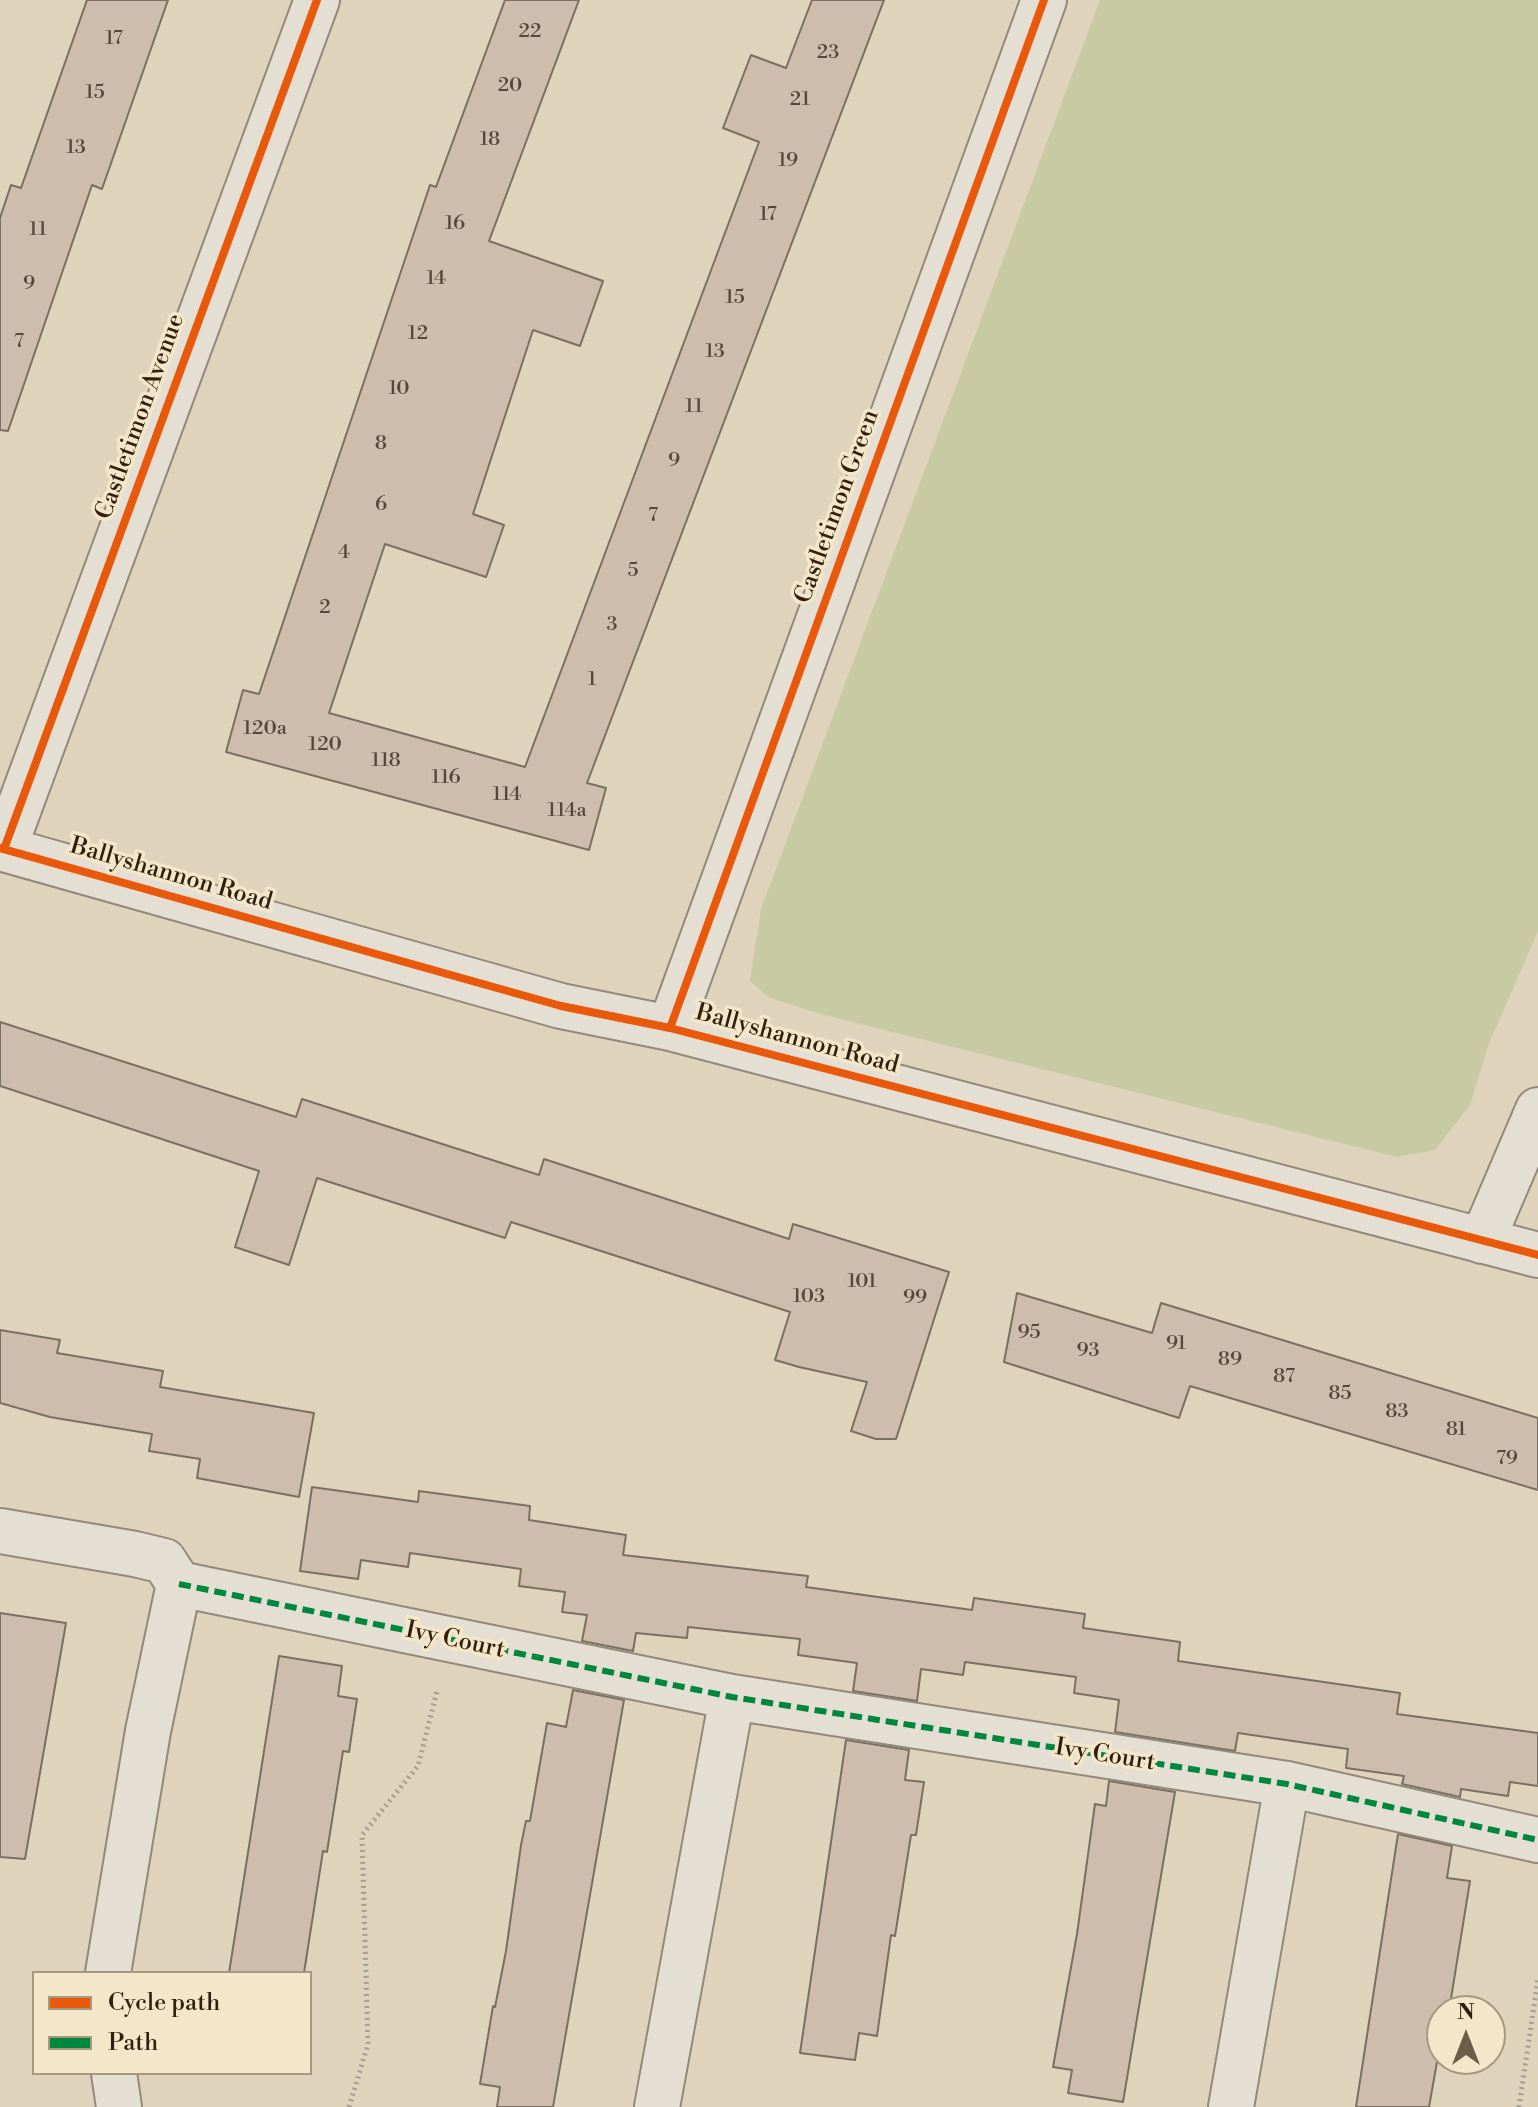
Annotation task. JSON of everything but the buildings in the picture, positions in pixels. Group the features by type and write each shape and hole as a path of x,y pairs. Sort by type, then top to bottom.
{"street":[{"name":"Castletimon Avenue","path":"2,848 317,0"},
{"name":"Castletimon Green","path":"670,1028 1044,0"},
{"name":"Ballyshannon Road","path":"2,848 561,1006 670,1028 1538,1255"},
{"path":"1482,1241 1538,1110"},
{"path":"0,1531 164,1561 179,1584 148,1731 108,1971"},
{"name":"Ivy Court","path":"179,1584 732,1697 1287,1784 1538,1840"},
{"path":"657,2107 732,1697"},
{"path":"1231,2107 1287,1784"},
{"path":"114,2075 119,2107"}],"path":[{"path":"349,2107 368,2044 362,1835 418,1766 449,1639"},
{"path":"1519,2107 1538,1979"}],"green space":[{"path":"1100,0 1538,0 1538,931 1488,1046 1470,1105 1435,1150 1397,1157 820,1014 768,997 750,981 761,909"}],"marked path":[{"path":"179,1584 732,1697 1287,1784 1538,1840"}],"cycle path":[{"path":"4,849 317,0"},
{"path":"670,1028 1044,0"},
{"path":"0,848 561,1006 670,1028 1538,1255"}]}
